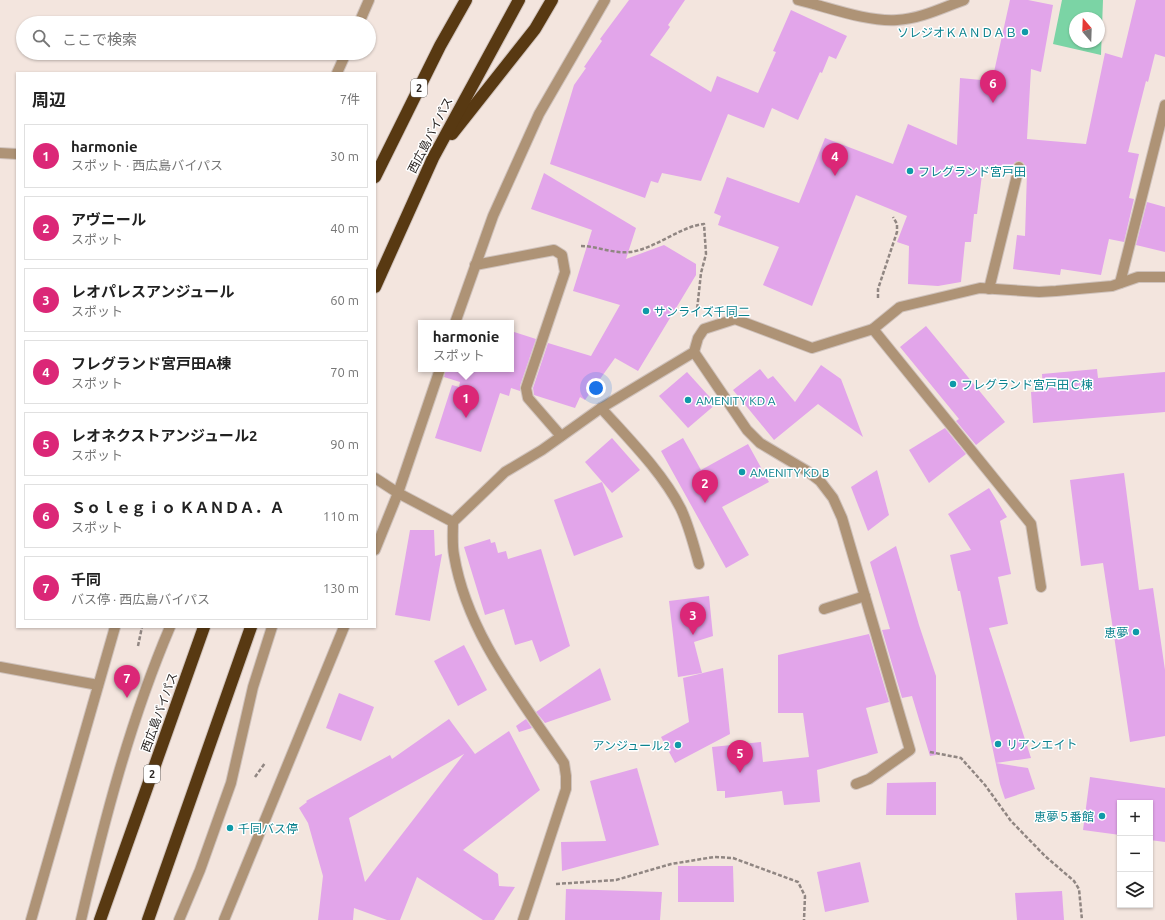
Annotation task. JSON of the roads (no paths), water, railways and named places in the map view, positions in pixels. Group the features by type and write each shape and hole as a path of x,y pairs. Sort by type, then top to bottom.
{"highway":[{"name":"2","path":"376,175 440,46 466,0"},
{"name":"西広島バイパス","path":"376,285 433,158 519,0"},
{"path":"433,158 535,29 552,0"},
{"name":"西広島バイパス","path":"100,920 204,628"},
{"path":"148,920 251,628"}],"street":[{"path":"362,16 369,0"},
{"path":"457,320 493,216 539,114 605,0"},
{"path":"798,0 872,18 897,20 925,15 964,0"},
{"path":"337,72 343,60"},
{"path":"1120,283 1165,105"},
{"path":"0,152 16,154"},
{"path":"989,289 1020,168"},
{"path":"475,265 554,250 562,255 565,272 526,388 528,398 562,436"},
{"path":"523,920 566,789 564,763 494,658 478,628 463,593 457,572 454,554 453,522 505,472 562,436 601,408 694,352 698,338 704,329 735,319 761,327 812,348 873,329 900,307 980,288 1050,291 1112,286 1138,277 1165,277"},
{"path":"873,329 1031,524 1041,587"},
{"path":"694,352 747,430 760,444 807,471 820,481 833,498 842,518 910,750 869,779 856,784"},
{"path":"376,548 398,493 439,372"},
{"path":"601,408 650,463 680,509 694,544 699,564"},
{"path":"376,479 398,493 453,522"},
{"path":"824,609 865,596"},
{"path":"31,920 115,628"},
{"path":"81,920 127,744 157,657 170,628"},
{"path":"179,920 200,870 231,783 253,687 272,628"},
{"path":"224,920 344,628"},
{"path":"0,667 98,686"}],"place":[{"name":"ソレジオＫＡＮＤＡＢ","path":"1025,32"},
{"name":"Ｓｏｌｅｇｉｏ ＫＡＮＤＡ．Ａ","path":"993,103"},
{"name":"フレグランド宮戸田","path":"910,171"},
{"name":"フレグランド宮戸田A棟","path":"835,176"},
{"name":"サンライズ千同二","path":"646,311"},
{"name":"フレグランド宮戸田Ｃ棟","path":"953,384"},
{"name":"AMENITY KD A","path":"688,400"},
{"name":"harmonie","path":"466,418"},
{"name":"AMENITY KD B","path":"742,472"},
{"name":"アヴニール","path":"705,503"},
{"name":"恵夢","path":"1136,632"},
{"name":"レオパレスアンジュール","path":"693,635"},
{"name":"千同","path":"127,698"},
{"name":"リアンエイト","path":"998,744"},
{"name":"アンジュール2","path":"678,745"},
{"name":"レオネクストアンジュール2","path":"740,773"},
{"name":"恵夢５番館","path":"1102,816"},
{"name":"千同バス停","path":"230,828"}]}
